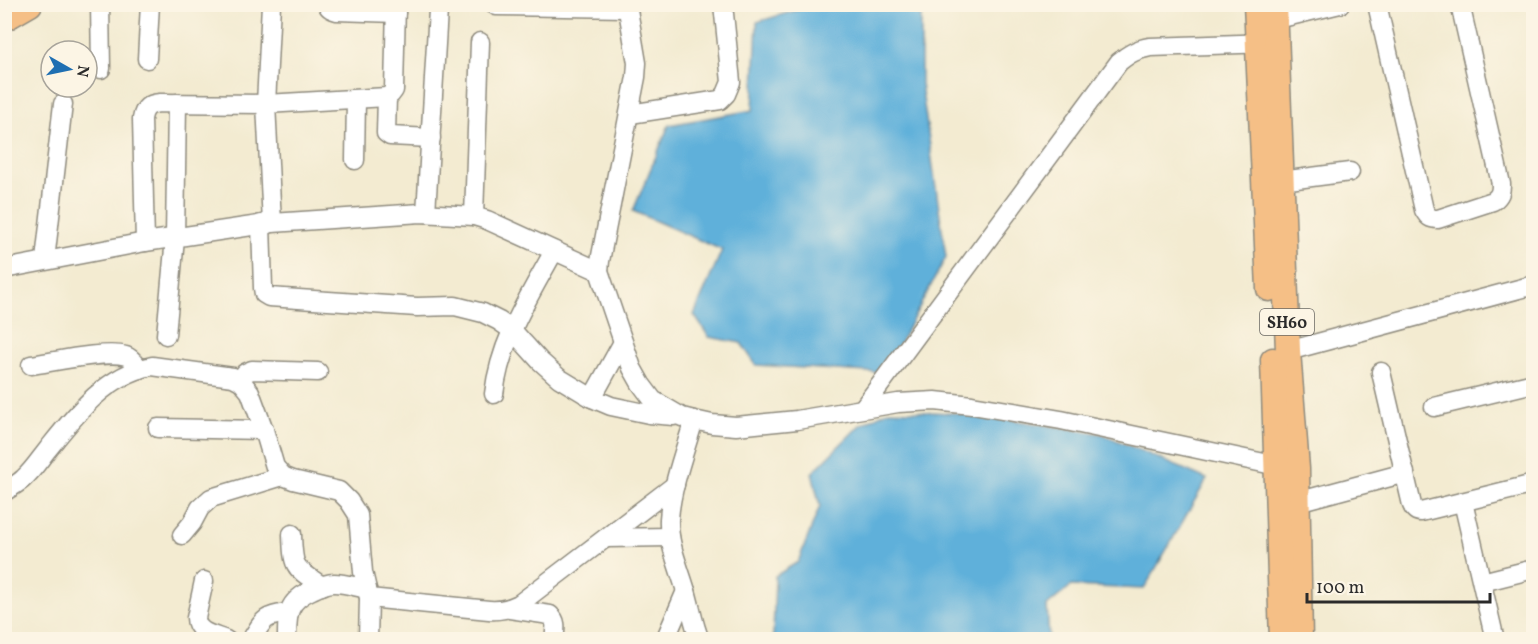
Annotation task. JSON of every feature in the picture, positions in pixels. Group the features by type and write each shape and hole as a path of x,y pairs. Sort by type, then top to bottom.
{"main road":[{"name":"SH60","path":"1266,23 1281,181 1288,351 1282,639"},
{"name":"SH60","path":"1266,23 1287,468 1298,502 1300,639"}],"street":[{"path":"100,4 101,69"},
{"path":"147,59 150,4"},
{"path":"271,4 263,288 264,294 269,297 417,307 455,306 483,313 512,330 559,378 592,398 611,406 712,424 736,426 797,420 898,403 935,401 1061,420 1287,468"},
{"path":"145,242 142,118 147,107 153,104 177,103 267,104 356,100 387,98 392,94 394,90 396,9 337,11 328,7 327,4"},
{"path":"630,114 720,100 726,94 731,82 723,4"},
{"path":"863,408 1119,62 1141,48 1266,23 1340,4"},
{"path":"1377,4 1424,210 1432,219 1492,201 1499,197 1501,191 1461,4"},
{"path":"496,6 627,6 637,63 630,114 599,271 622,342 640,384 653,400 688,418"},
{"path":"426,213 438,10"},
{"path":"474,216 480,42"},
{"path":"387,98 386,133 390,136 431,138"},
{"path":"355,160 356,100"},
{"path":"166,335 175,238 177,103"},
{"path":"45,260 63,104"},
{"path":"1281,181 1350,172"},
{"path":"4,269 145,242 266,224 426,213 474,216 599,271"},
{"path":"494,394 496,374 504,347 554,251"},
{"path":"1288,351 1533,285"},
{"path":"592,398 622,342"},
{"path":"31,365 112,355 126,356 133,360 140,369"},
{"path":"4,507 7,490 25,477 70,422 104,389 128,373 152,366 233,377 241,381 250,392 275,466 283,476 339,491 358,515 363,572 368,593 368,639"},
{"path":"241,381 245,373 252,370 318,372"},
{"path":"1381,372 1414,510 1421,512 1533,484"},
{"path":"1434,407 1533,383"},
{"path":"688,418 669,517 670,537 700,639"},
{"path":"158,428 264,430"},
{"path":"1298,502 1405,473"},
{"path":"182,535 200,508 211,498 283,476"},
{"path":"510,609 675,485"},
{"path":"1463,502 1495,639"},
{"path":"292,534 292,556 298,569 322,586"},
{"path":"606,538 670,537"},
{"path":"1482,582 1533,569"},
{"path":"204,581 196,624 200,629 226,639"},
{"path":"287,639 288,613 293,602 301,595 333,583 368,593 489,610 510,609 550,615 555,619 556,625 554,639"},
{"path":"664,639 686,591"},
{"path":"251,639 263,620 288,613"}],"water":[{"path":"814,5 921,5 921,84 946,257 884,373 756,365 741,343 709,337 694,315 722,250 633,211 669,125 753,110 757,22"},
{"path":"889,410 973,414 1102,434 1207,479 1144,589 1071,586 1047,606 1049,639 773,640 775,576 798,562 820,506 812,473 860,425"}]}
